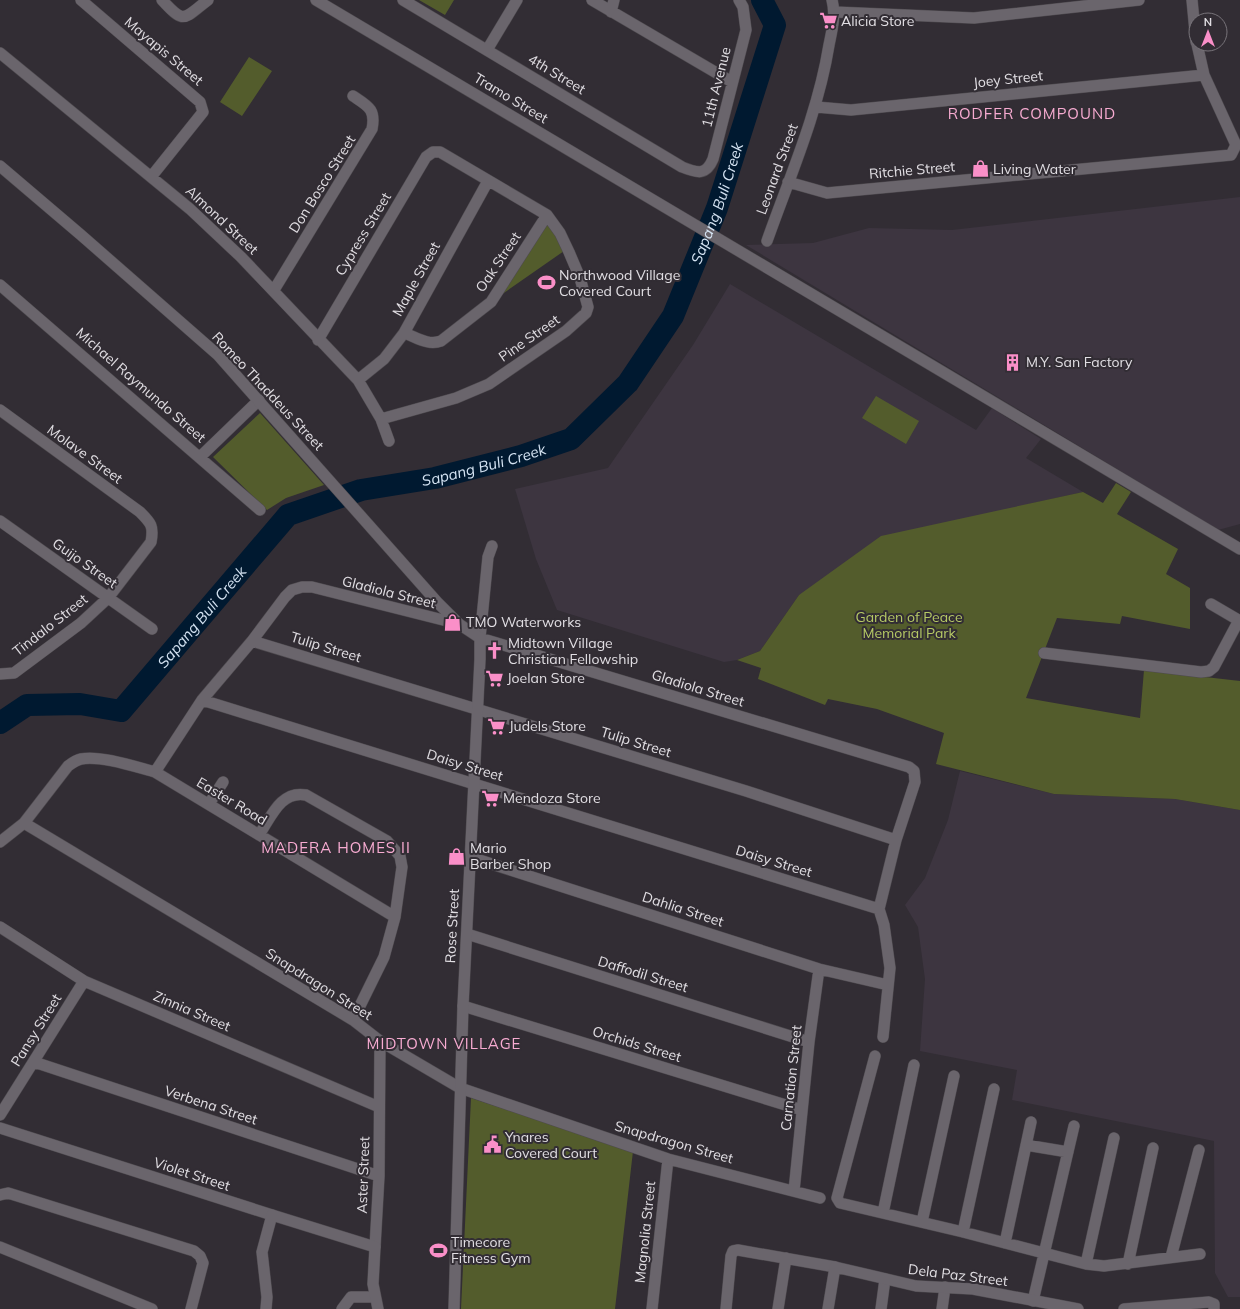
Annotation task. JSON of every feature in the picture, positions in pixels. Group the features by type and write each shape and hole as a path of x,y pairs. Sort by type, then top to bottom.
{"street":[{"name":"Mayapis Street","path":"81,0 200,102 203,112 151,177"},
{"path":"162,0 177,16 182,18 187,17 208,0"},
{"name":"Tramo Street","path":"316,0 696,224 1240,549"},
{"name":"4th Street","path":"403,0 682,167 696,173"},
{"path":"487,50 517,0"},
{"path":"592,0 732,82"},
{"path":"611,12 614,0"},
{"name":"11th Avenue","path":"696,173 705,170 710,166 713,159 746,30 743,7 739,0"},
{"path":"832,0 835,12 974,18 1139,0"},
{"path":"1192,0 1193,12"},
{"name":"Leonard Street","path":"767,241 816,108 827,60 835,12"},
{"path":"1198,52 1204,75"},
{"name":"Almond Street","path":"0,53 190,209 274,290 318,340 358,380 381,419 389,441"},
{"name":"Joey Street","path":"816,108 851,110 1204,75"},
{"name":"Ritchie Street","path":"788,182 827,193 1231,155 1236,145 1204,75"},
{"name":"Don Bosco Street","path":"274,290 372,130 374,121 372,112 367,105 353,96"},
{"name":"Cypress Street","path":"318,340 426,157 433,152 440,152"},
{"name":"Pine Street","path":"381,419 456,398 489,384 566,332 586,313 588,307 580,278 560,233 547,215 440,152"},
{"name":"Romeo Thaddeus Street","path":"0,166 218,355 351,506 459,624"},
{"name":"Maple Street","path":"358,380 384,359 404,333 488,181"},
{"name":"Oak Street","path":"404,333 429,343 441,341 491,302 547,215"},
{"name":"Michael Raymundo Street","path":"0,285 260,510"},
{"path":"200,457 259,400"},
{"name":"Molave Street","path":"0,410 140,512 151,522"},
{"name":"Guijo Street","path":"0,521 152,629"},
{"name":"Tindalo Street","path":"0,674 14,672 81,623 108,598 151,542 153,533 151,522"},
{"name":"Rose Street","path":"454,1309 460,1088 480,638 488,557 492,546"},
{"name":"Gladiola Street","path":"155,772 202,700 252,641 285,596 292,590 302,587 312,587 459,624 480,638 909,767 914,771 915,782 896,840"},
{"path":"1044,653 1201,672 1214,667 1239,621 1212,604"},
{"name":"Tulip Street","path":"252,641 478,708 746,791 896,840"},
{"name":"Daisy Street","path":"202,700 879,909"},
{"path":"0,842 24,823 68,766 74,761 82,758 117,762 155,772"},
{"name":"Easter Road","path":"155,772 395,917"},
{"path":"209,804 223,782"},
{"path":"259,835 283,799 298,794 306,795 387,841 396,849 400,856 401,861 395,917 384,957 353,1020"},
{"name":"Snapdragon Street","path":"24,823 353,1020 380,1041 460,1088 668,1159 794,1190 820,1198"},
{"path":"883,1037 890,968 884,925 879,909 896,840"},
{"name":"Dahlia Street","path":"470,857 819,969 888,985"},
{"name":"Zinnia Street","path":"1,929 84,981 379,1107"},
{"name":"Daffodil Street","path":"467,934 809,1042"},
{"name":"Carnation Street","path":"794,1190 809,1042 819,969"},
{"name":"Pansy Street","path":"0,1115 84,981"},
{"name":"Orchids Street","path":"464,1006 802,1110"},
{"name":"Aster Street","path":"378,1309 374,1297 373,1284 379,1176 380,1041"},
{"path":"875,1056 837,1198 840,1203 963,1232 1086,1264 1104,1266 1128,1264 1200,1254"},
{"name":"Verbena Street","path":"34,1062 379,1176"},
{"path":"883,1213 914,1065"},
{"path":"922,1222 954,1076"},
{"path":"963,1232 994,1089"},
{"path":"1005,1243 1031,1122"},
{"path":"1035,1304 1043,1253 1074,1126"},
{"name":"Violet Street","path":"0,1128 375,1248"},
{"path":"1086,1264 1114,1138"},
{"path":"1026,1145 1068,1152"},
{"path":"1128,1264 1153,1148"},
{"path":"1171,1257 1198,1150"},
{"name":"Magnolia Street","path":"652,1309 668,1159"},
{"path":"0,1195 8,1192 194,1251 200,1256 203,1263 191,1309"},
{"path":"266,1309 267,1297 262,1252 272,1215"},
{"path":"0,1247 152,1309"},
{"name":"Dela Paz Street","path":"726,1309 733,1251 738,1250 835,1266 916,1286 973,1289 1035,1304 1078,1309"},
{"path":"778,1309 786,1258"},
{"path":"828,1309 835,1266"},
{"path":"881,1309 885,1279"},
{"path":"942,1309 945,1287"},
{"path":"342,1309 351,1297 374,1297"},
{"path":"1124,1309 1209,1302 1214,1307"}],"shaded area":[{"name":"M.Y. San Factory","path":"1240,197 1240,524 1218,530 746,245 813,243 869,228 952,230"},
{"path":"730,284 976,430 992,408 1041,439 1026,458 1083,492 1029,504 799,595 760,651 737,660 724,662 557,610 536,559 515,489 608,468 693,345"},
{"path":"960,771 1054,794 1175,799 1240,810 1240,1297 1228,1297 1215,1273 1214,1141 1012,1100 1017,1070 920,1051 925,979 918,927 905,905 925,878 948,820"}],"green space":[{"path":"419,0 454,0 445,15"},
{"path":"249,57 272,71 242,116 220,102"},
{"path":"548,222 564,251 498,297"},
{"path":"876,396 919,421 906,444 862,418"},
{"path":"260,413 324,485 286,498 267,510 213,457"},
{"name":"Garden of Peace Memorial Park","path":"1116,483 1131,492 1117,514 1178,549 1166,574 1190,588 1190,629 1122,616 1120,624 1057,618 1026,698 1140,718 1144,670 1240,681 1240,810 1175,799 1054,794 936,764 944,733 877,709 828,699 825,705 758,679 761,668 737,660 760,651 799,595 881,536 1083,492 1103,503"},
{"path":"471,1098 633,1151 615,1309 461,1309"}],"waterway":[{"name":"Sapang Buli Creek","path":"0,723 27,705 80,704 121,711 288,515 361,490 435,478 521,456 571,439 628,383 673,316 717,208 775,25 762,0"}],"place":[{"name":"Alicia Store","path":"828,21"},
{"name":"Living Water","path":"980,169"},
{"name":"Northwood Village Covered Court","path":"546,283"},
{"name":"M.Y. San Factory","path":"1013,362"},
{"name":"TMO Waterworks","path":"453,622"},
{"name":"Midtown Village Christian Fellowship","path":"495,651"},
{"name":"Joelan Store","path":"494,678"},
{"name":"Judels Store","path":"496,726"},
{"name":"Mendoza Store","path":"490,798"},
{"name":"Mario Barber Shop","path":"457,856"},
{"name":"Ynares Covered Court","path":"492,1145"},
{"name":"Timecore Fitness Gym","path":"438,1250"}],"district":[{"name":"RODFER COMPOUND","path":"1032,113"},
{"name":"MADERA HOMES II","path":"336,847"},
{"name":"MIDTOWN VILLAGE","path":"444,1043"}]}
